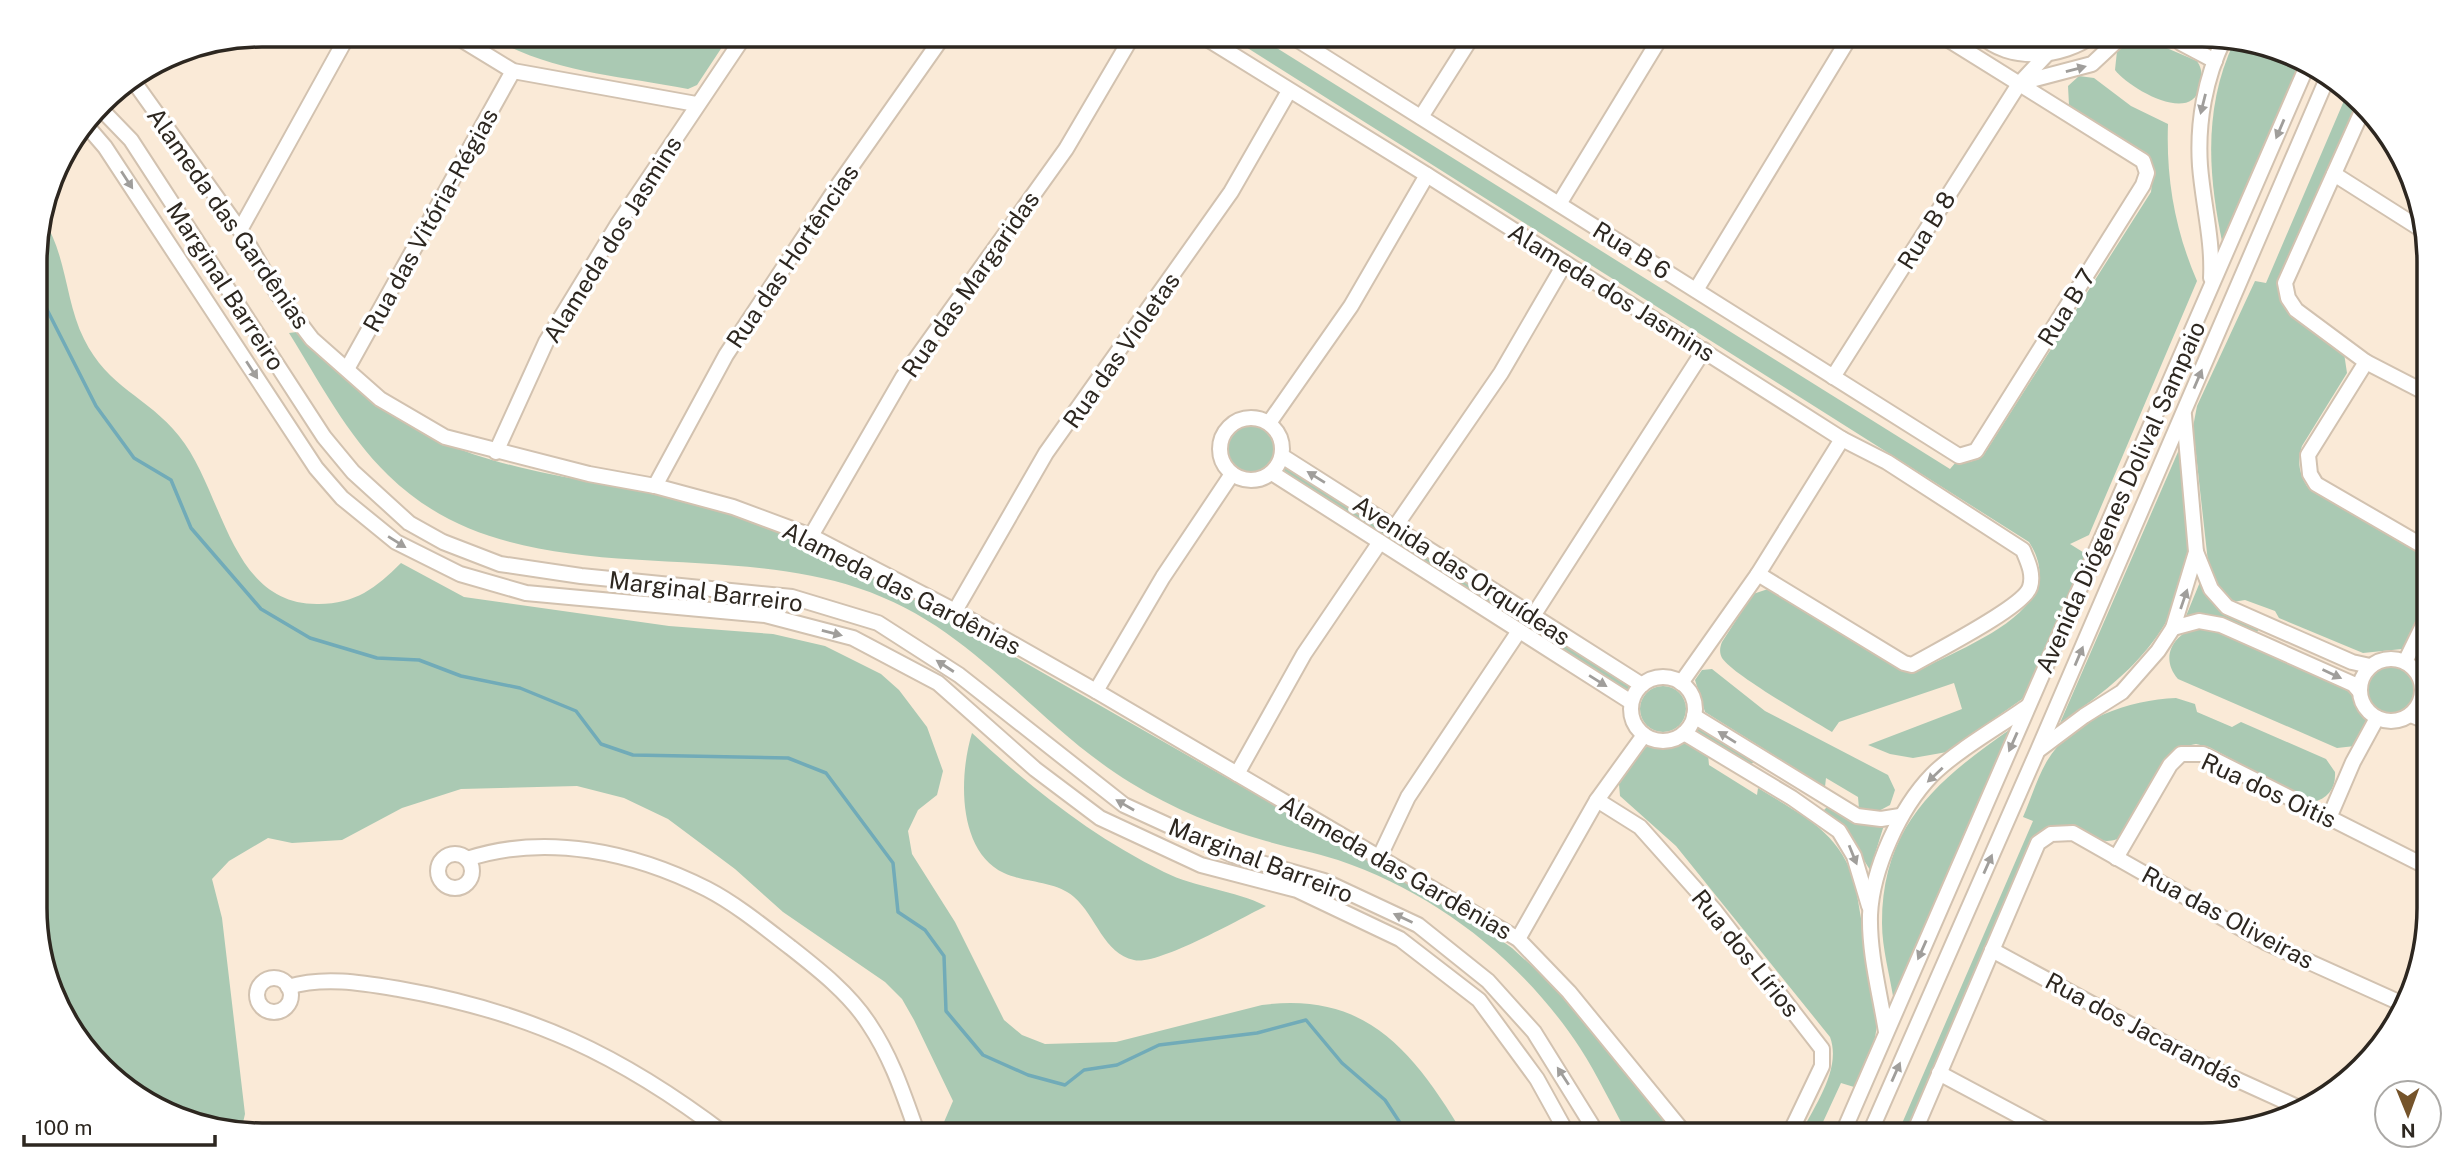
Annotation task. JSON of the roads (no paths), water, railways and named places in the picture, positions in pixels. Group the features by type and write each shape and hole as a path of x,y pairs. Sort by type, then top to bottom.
{"street":[{"name":"Rua B 6","path":"1310,47 1959,456 1976,451"},
{"path":"1421,117 1465,47"},
{"path":"1559,204 1655,47"},
{"path":"1696,290 1844,47"},
{"path":"1969,47 2019,84 2092,64 2110,47"},
{"path":"1999,47 2047,54 2074,47"},
{"path":"2194,47 2216,61"},
{"path":"240,230 341,48"},
{"path":"475,48 513,71 696,104"},
{"name":"Alameda dos Jasmins","path":"496,452 546,342 618,224 736,48"},
{"name":"Rua das Hortências","path":"654,486 726,355 839,184 935,48"},
{"name":"Rua das Margaridas","path":"811,536 903,377 1066,149 1126,48"},
{"name":"Alameda dos Jasmins","path":"1221,48 1427,174 1842,439 1886,462 2023,550 2030,566 2030,588 2017,604 1912,665 1904,663 1758,574"},
{"name":"Avenida Diógenes Dolival Sampaio","path":"2211,289 2212,257 2200,166 2200,116 2221,48"},
{"name":"Rua B 8","path":"1833,377 2019,84 2047,54"},
{"name":"Rua das Vitória-Régias","path":"347,369 513,71"},
{"name":"Avenida Diógenes Dolival Sampaio","path":"1847,1122 2304,73"},
{"name":"Rua B 7","path":"1976,451 2143,185 2147,173 2143,161 2019,84"},
{"name":"Alameda das Gardênias","path":"140,86 240,230 277,293 312,339 380,399 445,437 496,452 654,486 733,507 811,536 955,611 1380,856 1518,939 1569,992 1676,1122"},
{"name":"Avenida Diógenes Dolival Sampaio","path":"1875,1122 2324,86"},
{"name":"Rua das Violetas","path":"955,611 1046,453 1231,192 1289,90"},
{"name":"Marginal Barreiro","path":"107,115 131,140 324,436 353,472 409,523 443,542 500,564 581,576 792,597 878,623 959,675 1124,805 1233,855 1324,881 1419,925 1488,981 1527,1023 1566,1079 1591,1122"},
{"path":"2360,117 2285,283 2288,298 2296,310 2366,362 2417,388"},
{"name":"Marginal Barreiro","path":"92,132 105,147 316,468 342,498 396,542 460,574 526,593 765,615 853,638 938,683 1035,769 1100,818 1201,865 1297,890 1400,939 1479,1000 1537,1079 1561,1122"},
{"path":"1269,423 1352,306 1427,174"},
{"path":"2334,174 2413,224"},
{"path":"1395,527 1501,373 1565,263"},
{"path":"1533,616 1704,350"},
{"path":"2366,362 2308,455 2310,474 2316,484 2417,543"},
{"name":"Avenida Diógenes Dolival Sampaio","path":"2038,750 2122,692 2158,651 2173,628 2196,552 2183,413"},
{"path":"1250,418 1269,423 1280,437 1282,456 1272,473 1252,481 1232,474 1221,459 1220,449 1225,431 1240,419 1250,418"},
{"path":"1681,683 1758,574 1842,439"},
{"name":"Avenida das Orquídeas","path":"1282,456 1642,685"},
{"name":"Avenida das Orquídeas","path":"1272,473 1631,702"},
{"path":"1096,691 1163,577 1232,474"},
{"path":"1237,774 1304,654 1380,542"},
{"path":"2196,552 2211,589 2227,607 2352,663 2370,666"},
{"path":"2173,628 2207,621 2306,662 2353,684 2360,692 2368,712 2377,718 2394,722 2411,715 2417,707"},
{"path":"2256,640 2264,634 2267,623"},
{"path":"1380,856 1415,786 1519,631"},
{"path":"2405,662 2417,637"},
{"path":"2306,662 2315,645"},
{"path":"2360,692 2364,674 2370,666 2387,659 2405,662 2417,673"},
{"path":"1661,677 1681,683 1693,697 1694,716 1685,733 1665,741 1644,736 1633,721 1631,702 1642,685 1661,677"},
{"name":"Avenida Diógenes Dolival Sampaio","path":"1886,1032 1872,946 1870,914 1876,883 1900,816 1933,774 2029,705"},
{"path":"2411,715 2417,717"},
{"path":"1694,716 1857,816 1881,819 1900,816"},
{"path":"2329,818 2353,762 2377,718"},
{"path":"1685,733 1839,831 1848,842 1864,886 1870,914"},
{"path":"1518,939 1597,800 1644,736"},
{"name":"Rua dos Oitis","path":"2116,858 2170,765 2181,754 2203,754 2417,862"},
{"path":"1751,774 1762,759"},
{"path":"1811,812 1821,796"},
{"name":"Rua dos Lírios","path":"1597,800 1640,827 1715,911 1822,1049 1822,1066 1795,1122"},
{"name":"Rua das Oliveiras","path":"1992,950 2038,843 2051,834 2073,833 2266,942 2395,1000"},
{"path":"467,859 500,848 566,846 638,861 708,889 822,971 868,1021 892,1062 914,1123"},
{"path":"1918,1122 1992,950"},
{"name":"Rua dos Jacarandás","path":"1992,950 2207,1066 2289,1103"},
{"path":"288,987 310,980 374,985 479,1006 584,1044 657,1084 709,1123"},
{"path":"1939,1073 2031,1122"}],"waterway":[{"path":"48,311 96,406 134,458 171,480 191,528 261,609 310,638 377,658 419,660 461,676 520,688 576,711 601,744 633,755 788,758 826,773 893,863 898,912 925,930 944,956 946,1011 983,1055 1028,1075 1065,1085 1084,1070 1117,1065 1159,1045 1257,1033 1306,1020 1342,1063 1385,1100 1400,1122"}]}
